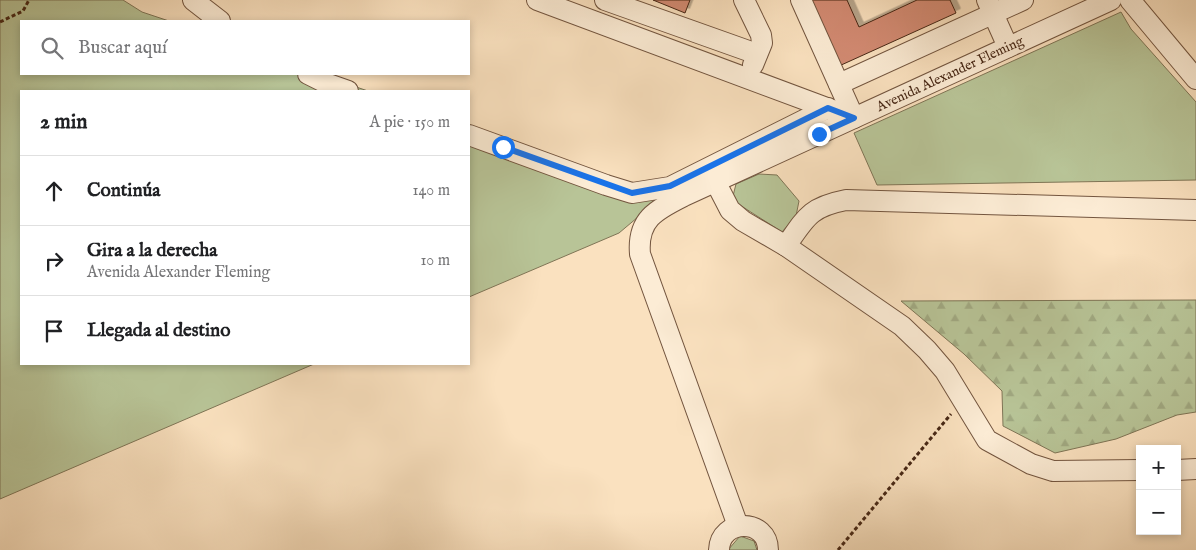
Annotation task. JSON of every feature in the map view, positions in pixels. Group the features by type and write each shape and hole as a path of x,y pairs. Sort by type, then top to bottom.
{"street":[{"path":"193,0 219,20"},
{"path":"537,0 854,118"},
{"path":"605,0 757,54"},
{"path":"744,0 761,35 762,44 748,78"},
{"path":"801,0 854,118"},
{"path":"839,84 990,7 1023,0"},
{"name":"Avenida Alexander Fleming","path":"738,526 643,265 639,244 645,221 671,202 715,181 1111,0"},
{"path":"1130,0 1196,79"},
{"path":"990,7 1008,47"},
{"path":"310,75 345,90"},
{"path":"470,135 632,193 670,186 828,108"},
{"path":"715,181 730,210 743,222 786,246 902,326 945,371 987,440 1030,464 1053,471 1136,470"},
{"path":"786,246 808,216 817,208 846,200 1196,210"},
{"path":"1181,470 1196,470"},
{"path":"719,550 723,536 729,530 745,525 762,533 768,550"}],"path":[{"path":"0,22 23,11 30,0"},
{"path":"838,550 963,400"}],"green space":[{"path":"0,0 123,0 142,12 166,20 20,20 20,75 321,75 365,90 20,90 20,365 312,365 0,499"},
{"path":"1121,12 1131,29 1196,102 1196,180 877,185 854,133"},
{"path":"470,127 663,196 619,233 470,297"},
{"path":"759,174 777,175 799,201 796,216 782,232 732,200 736,184"},
{"path":"1196,300 1196,412 1177,415 1116,439 1055,453 1003,426 1002,391 964,354 901,301"},
{"path":"740,536 754,541 757,550 728,550"}],"building":[{"path":"653,0 690,0 685,13"},
{"path":"809,0 847,0 859,27 917,0 950,0 956,13 839,66"}],"route":[{"path":"503,147 632,193 670,186 828,108 854,118 819,134"}]}
